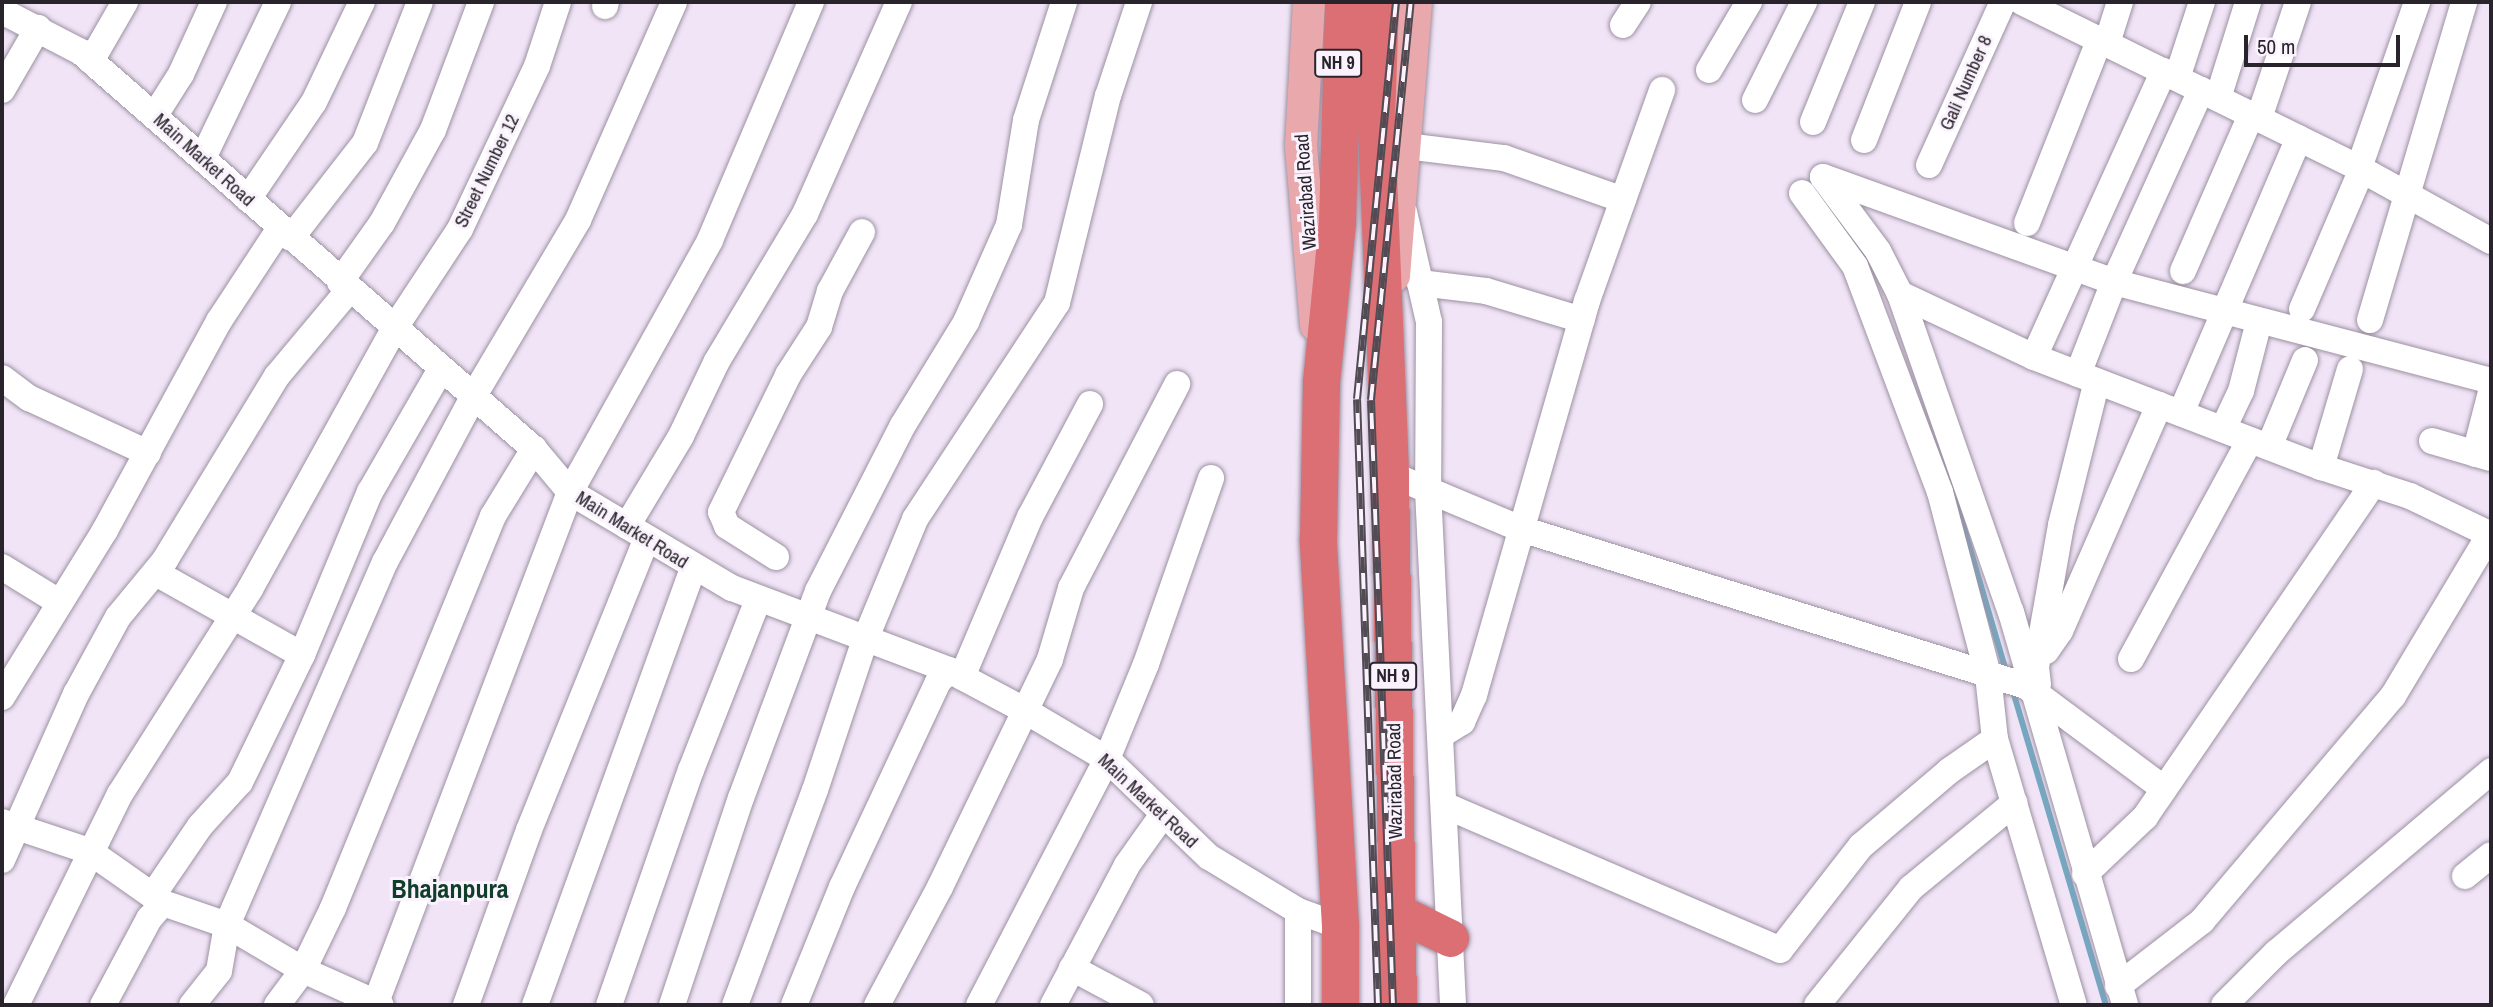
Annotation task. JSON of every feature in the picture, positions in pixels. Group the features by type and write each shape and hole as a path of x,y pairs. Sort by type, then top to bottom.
{"highway":[{"name":"Wazirabad Road","path":"1340,1005 1340,926 1318,539 1321,382 1337,222 1336,125 1343,2"},
{"name":"Wazirabad Road","path":"1381,2 1376,124 1390,474 1398,1005"},
{"path":"1397,912 1450,938"}],"main road":[{"name":"Wazirabad Road","path":"1310,2 1301,146 1321,382"},
{"name":"Wazirabad Road","path":"1385,346 1402,205 1416,2"}],"street":[{"path":"92,61 125,2"},
{"path":"155,116 181,74 214,2"},
{"path":"203,158 278,2"},
{"path":"248,199 314,102 362,2"},
{"path":"2,697 148,453 219,321 286,233 365,143 420,2"},
{"path":"2,860 9,825 118,617 156,573 277,376 345,286 382,223 433,130 481,2"},
{"name":"Street Number 12","path":"16,1005 89,851 231,618 394,329 460,229 537,66 558,2"},
{"path":"192,1005 219,971 227,925 385,562 473,397 578,220 674,2"},
{"path":"9,825 89,851 158,899 227,925 303,970 377,1004 570,492 710,240 811,2"},
{"path":"466,1005 637,532 717,361 805,214 899,2"},
{"path":"672,1005 741,797 807,620 878,471 967,322 1009,225 1026,120 1065,2"},
{"path":"734,1005 815,790 865,640 915,519 1057,303 1108,96 1139,2"},
{"path":"1623,25 1638,2"},
{"path":"1709,70 1749,2"},
{"path":"1755,100 1804,2"},
{"path":"1813,122 1861,2"},
{"path":"1864,140 1918,2"},
{"name":"Gali Number 8","path":"1929,165 2003,2"},
{"path":"2022,2 2360,169 2491,241"},
{"path":"2027,223 2120,2"},
{"path":"2039,662 2088,378 2114,282 2190,84 2202,2"},
{"path":"2034,357 2075,267 2190,84 2248,2"},
{"path":"2183,271 2255,117 2298,2"},
{"path":"2302,309 2360,169 2417,2"},
{"path":"2370,320 2464,2"},
{"name":"Main Market Road","path":"2,11 33,18 92,61 345,286 534,449 570,492 693,568 758,600 956,674 1024,709 1107,759 1162,816 1209,857 1298,911 1340,926"},
{"path":"2,90 33,18"},
{"path":"1441,735 1462,722 1471,703 1582,320 1662,90"},
{"path":"1444,804 1780,950 1861,846 1948,771 1995,739 2018,685 2039,662 2060,631 2170,409 2226,314 2299,138"},
{"path":"1406,146 1504,158 1623,200"},
{"path":"2018,685 2011,612 1900,294 1878,250 1823,177 2114,282 2226,314 2491,381"},
{"path":"1802,193 1855,266 1940,492 2018,685 2085,874 2121,995 2202,921 2393,696 2491,534 2374,483 2321,467 2034,357 1900,294"},
{"path":"1402,205 1429,322 1428,490 1453,1005"},
{"path":"776,557 727,526 721,512 788,375 819,327 830,291 862,232"},
{"path":"1420,283 1486,291 1582,320"},
{"path":"2223,429 2241,391 2256,333"},
{"path":"2131,659 2260,444 2305,360"},
{"path":"103,1005 158,899 200,826 240,782 302,655 370,492 441,369"},
{"path":"2321,467 2350,369"},
{"path":"2,378 29,398 148,453"},
{"path":"877,1005 940,887 1050,659 1071,588 1177,384"},
{"path":"2431,441 2483,456 2491,392"},
{"path":"794,1005 842,887 938,682 956,674 1030,517 1090,404"},
{"path":"277,1005 303,970 333,908 494,516 534,449"},
{"path":"1390,474 1521,529 2018,685 2164,789"},
{"path":"979,1005 1107,759 1146,664 1211,478"},
{"path":"2085,874 2145,817 2374,483"},
{"path":"2,567 59,602"},
{"path":"535,1005 693,568"},
{"path":"156,573 231,618 302,655"},
{"path":"609,1005 691,769 758,600"},
{"path":"1995,739 2074,1005"},
{"path":"2224,1005 2276,953 2491,771"},
{"path":"1817,1005 1911,888 2014,803"},
{"path":"1053,1005 1127,865 1162,816"},
{"path":"2465,876 2491,855"},
{"path":"1298,911 1298,1005"},
{"path":"1072,968 1141,1005"}],"waterway":[{"path":"1956,501 2006,671"},
{"path":"2012,688 2106,1005"}],"railway":[{"path":"1378,1005 1357,399 1396,2"},
{"path":"1393,1005 1371,400 1411,2"}],"district":[{"name":"Bhajanpura","path":"450,889"}]}
